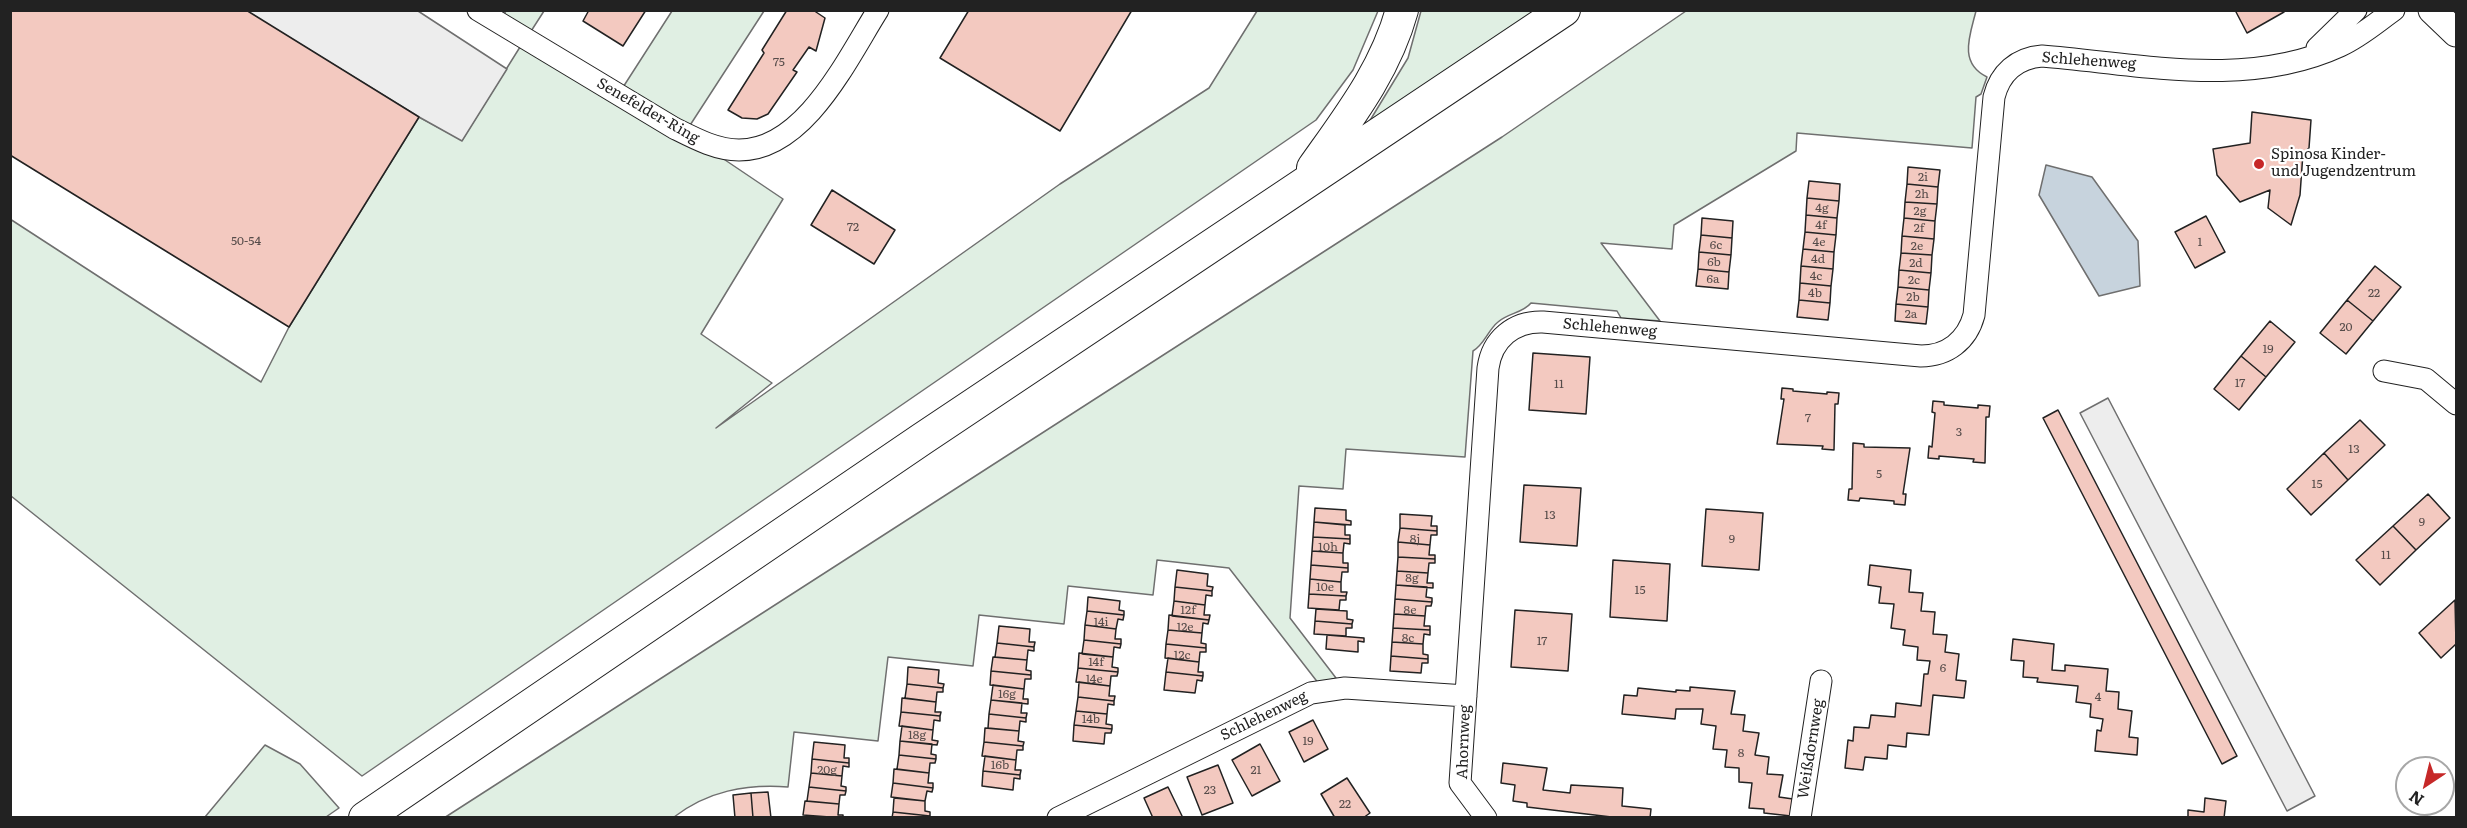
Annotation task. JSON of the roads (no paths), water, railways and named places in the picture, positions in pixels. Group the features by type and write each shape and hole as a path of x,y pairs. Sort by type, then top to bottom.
{"highway":[{"path":"1300,185 1365,96 1386,57 1402,10"},
{"path":"365,818 922,438 1564,10"}],"main road":[{"path":"2432,10 2457,33"}],"street":[{"name":"Senefelder-Ring","path":"478,10 674,128 705,144 739,150 772,144 797,126 822,96 878,10"},
{"name":"Schlehenweg","path":"2281,64 2318,47 2356,10"},
{"name":"Schlehenweg","path":"1058,818 1311,693 1345,688 1466,696 1488,368 1492,352 1506,334 1526,323 1542,322 1921,356 1941,353 1963,339 1974,315 1994,97 1999,82 2008,69 2022,61 2042,56 2227,72 2281,64 2338,47 2368,30 2394,10"},
{"path":"2384,371 2426,379 2457,404"},
{"name":"Weißdornweg","path":"1800,818 1821,681"},
{"name":"Ahornweg","path":"1466,696 1460,783 1486,818"}],"place":[{"name":"Spinosa Kinder- und Jugendzentrum","path":"2259,164"}]}
